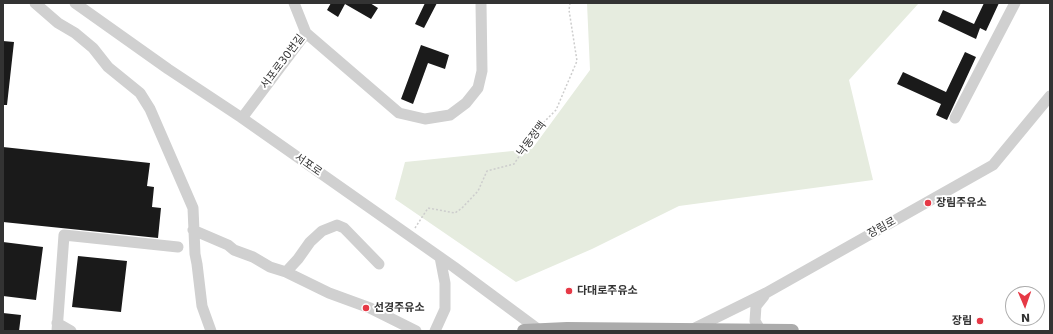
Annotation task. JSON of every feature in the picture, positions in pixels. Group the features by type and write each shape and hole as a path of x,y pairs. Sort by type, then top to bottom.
{"main road":[{"path":"524,331 792,331"}],"street":[{"path":"35,3 58,23 80,36 93,48 108,67 140,93 150,109 193,208 195,254 202,306 211,331"},
{"name":"서포로","path":"75,3 440,257 539,330"},
{"name":"서포로30번길","path":"242,118 306,33 294,3"},
{"path":"306,33 399,113 425,119 450,115 466,103 478,88 482,71 482,3"},
{"path":"955,118 1015,3"},
{"name":"장림로","path":"690,331 766,293 992,165 1050,96"},
{"path":"286,272 298,259 310,242 322,231 337,225 344,228 379,264"},
{"path":"193,230 228,245 234,250 253,257 270,267 286,272 329,293 370,308 416,331"},
{"path":"71,331 57,327 64,235 178,247"},
{"path":"434,331 445,309 445,283 440,257"},
{"path":"761,331 755,321 756,306 766,293"}],"path":[{"name":"낙동정맥","path":"411,237 428,208 455,213 462,208 478,191 487,171 514,164 537,129 556,110 577,61 569,10 570,3"}],"shaded area":[{"path":"587,3 919,3 849,80 873,180 679,206 592,249 516,282 395,199 405,162 532,149 590,70"}],"building":[{"path":"331,3 370,3 378,8 371,19 345,4 338,17 327,10"},
{"path":"425,3 437,3 424,28 415,24"},
{"path":"984,3 999,3 986,31 980,28 976,39 938,21 943,10 974,24"},
{"path":"3,41 14,42 7,105 3,105"},
{"path":"421,45 449,55 445,69 428,63 413,104 401,99"},
{"path":"965,52 976,57 947,120 936,115 941,104 897,84 903,72 946,92"},
{"path":"3,147 150,163 147,186 154,187 152,207 161,208 158,238 3,222"},
{"path":"3,242 43,247 36,300 3,296"},
{"path":"78,256 127,261 121,312 72,307"},
{"path":"3,313 21,315 19,331 3,331"}],"place":[{"name":"장림주유소","path":"928,203"},
{"name":"다대로주유소","path":"569,291"},
{"name":"선경주유소","path":"366,308"},
{"name":"장림","path":"980,321"}]}
